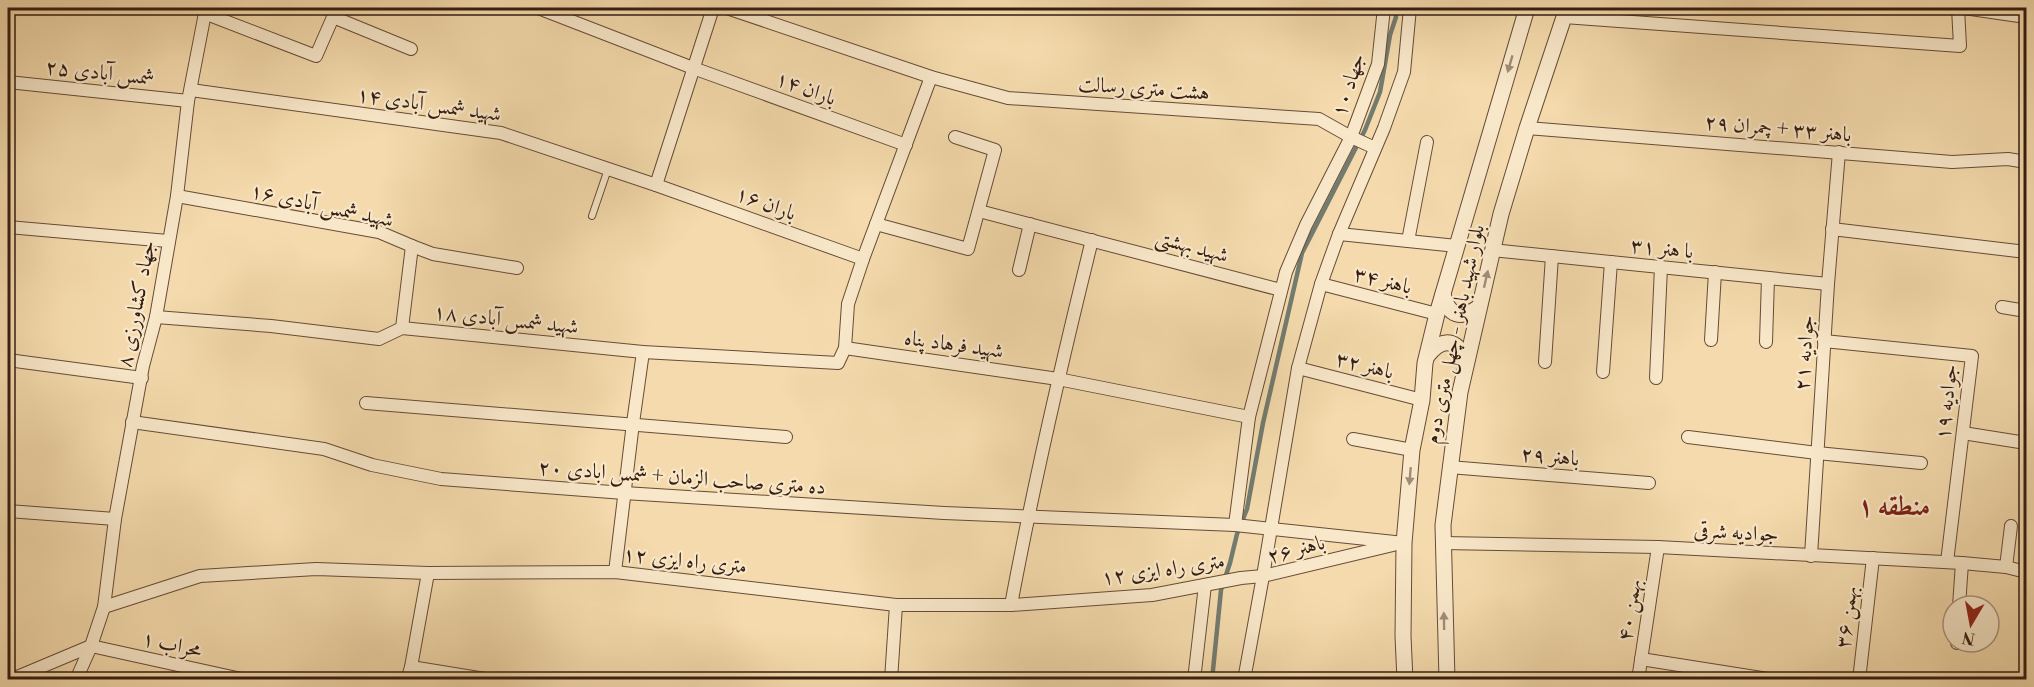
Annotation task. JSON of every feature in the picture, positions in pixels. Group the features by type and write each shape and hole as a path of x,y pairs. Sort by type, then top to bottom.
{"street":[{"name":"باران ۱۴","path":"538,8 693,68 906,145"},
{"path":"656,185 713,8"},
{"name":"هشت متری رسالت","path":"727,8 931,77 1008,98 1319,118 1375,148"},
{"name":"جهاد ۱۰","path":"1235,525 1250,417 1286,272 1306,225 1352,137 1378,64 1384,8"},
{"path":"1263,576 1298,368 1338,234 1375,148 1404,72 1410,8"},
{"name":"بلوار شهید باهنر - چهل متری دوم","path":"1405,680 1404,543 1412,450 1422,400 1425,363 1522,8"},
{"path":"1566,12 1960,46 1958,8"},
{"path":"1964,8 2026,17"},
{"path":"205,10 316,56 335,12 411,49"},
{"name":"جهاد کشاورزی ۸","path":"76,680 91,646 104,607 115,519 143,366 156,317 177,196 189,95 205,10"},
{"name":"بلوار شهید باهنر - چهل متری دوم","path":"1447,680 1443,525 1449,467 1466,361 1501,214 1566,12"},
{"path":"845,348 848,304 931,77"},
{"name":"شمس آبادی ۲۵","path":"8,82 189,95"},
{"name":"شهید شمس آبادی ۱۴","path":"189,95 501,134 656,185"},
{"name":"باهنر ۳۳ + چمران ۲۹","path":"1527,128 1952,162 2008,159 2026,162"},
{"path":"876,224 968,249 995,150 955,137"},
{"path":"1408,241 1427,142"},
{"name":"جوادیه ۲۱","path":"1811,556 1816,453 1839,152"},
{"name":"باران ۱۶","path":"656,185 863,259"},
{"name":"شهید شمس آبادی ۱۶","path":"177,196 379,232 412,246 402,328"},
{"name":"شهید بهشتی","path":"979,211 1281,290"},
{"path":"1019,270 1030,224"},
{"path":"8,227 168,241"},
{"path":"1832,229 2026,252"},
{"path":"1338,234 1457,246"},
{"path":"1011,605 1058,380 1092,240"},
{"path":"412,246 433,254 517,268"},
{"name":"با هنر ۳۱","path":"1492,250 1828,284"},
{"path":"1545,362 1552,256"},
{"path":"1603,372 1611,262"},
{"path":"1656,378 1661,267"},
{"path":"1711,340 1715,273"},
{"path":"1766,342 1768,278"},
{"name":"باهنر ۳۴","path":"1321,285 1437,314"},
{"path":"1443,294 1446,306 1456,314 1469,315 1479,307"},
{"path":"2002,307 2026,311"},
{"name":"شهید شمس آبادی ۱۸","path":"156,317 271,326 379,339 402,328 643,352 838,363 845,348"},
{"name":"جوادیه ۱۹","path":"1824,341 1972,356 1947,562"},
{"path":"1428,355 1437,345 1450,343 1461,349 1466,361"},
{"name":"شهید فرهاد پناه","path":"845,348 1058,380 1250,417"},
{"path":"615,572 643,352"},
{"path":"8,360 142,378"},
{"name":"باهنر ۳۲","path":"1298,368 1422,400"},
{"path":"366,403 786,437"},
{"name":"ده متری صاحب الزمان + شمس ابادی ۲۰","path":"132,422 324,449 372,465 441,479 624,493 1028,518 1235,525 1404,543"},
{"path":"1963,433 2026,443"},
{"path":"1688,436 1816,453 1921,463"},
{"path":"1353,439 1412,450"},
{"name":"باهنر ۲۹","path":"1449,467 1649,483"},
{"path":"8,511 115,519"},
{"path":"2006,567 2011,526"},
{"name":"باهنر ۲۶","path":"1244,680 1263,576 1404,543"},
{"name":"جوادیه شرقی","path":"1443,543 1658,547 1962,563 2006,567 2026,572"},
{"name":"بهمن ۴۰","path":"1638,680 1658,547"},
{"name":"بهمن ۳۶","path":"1859,680 1873,558"},
{"path":"1960,594 1962,563"},
{"name":"۱۲ متری راه ایزی","path":"104,607 200,576 316,569 428,573 615,572 896,604 1011,605 1152,595 1263,576"},
{"path":"407,680 428,573"},
{"path":"1194,680 1209,584"},
{"path":"896,604 891,679 904,680"},
{"path":"10,680 91,646"},
{"name":"محراب ۱","path":"91,646 246,680"},
{"path":"1641,658 1774,680"},
{"path":"411,667 491,680"}],"lane":[{"path":"592,216 608,169"}],"waterway":[{"path":"1212,680 1221,590 1237,534 1247,509 1263,423 1302,253 1365,130 1380,92 1390,35 1396,17 1394,8"}],"district":[{"name":"منطقه ۱","path":"1894,506"}]}
